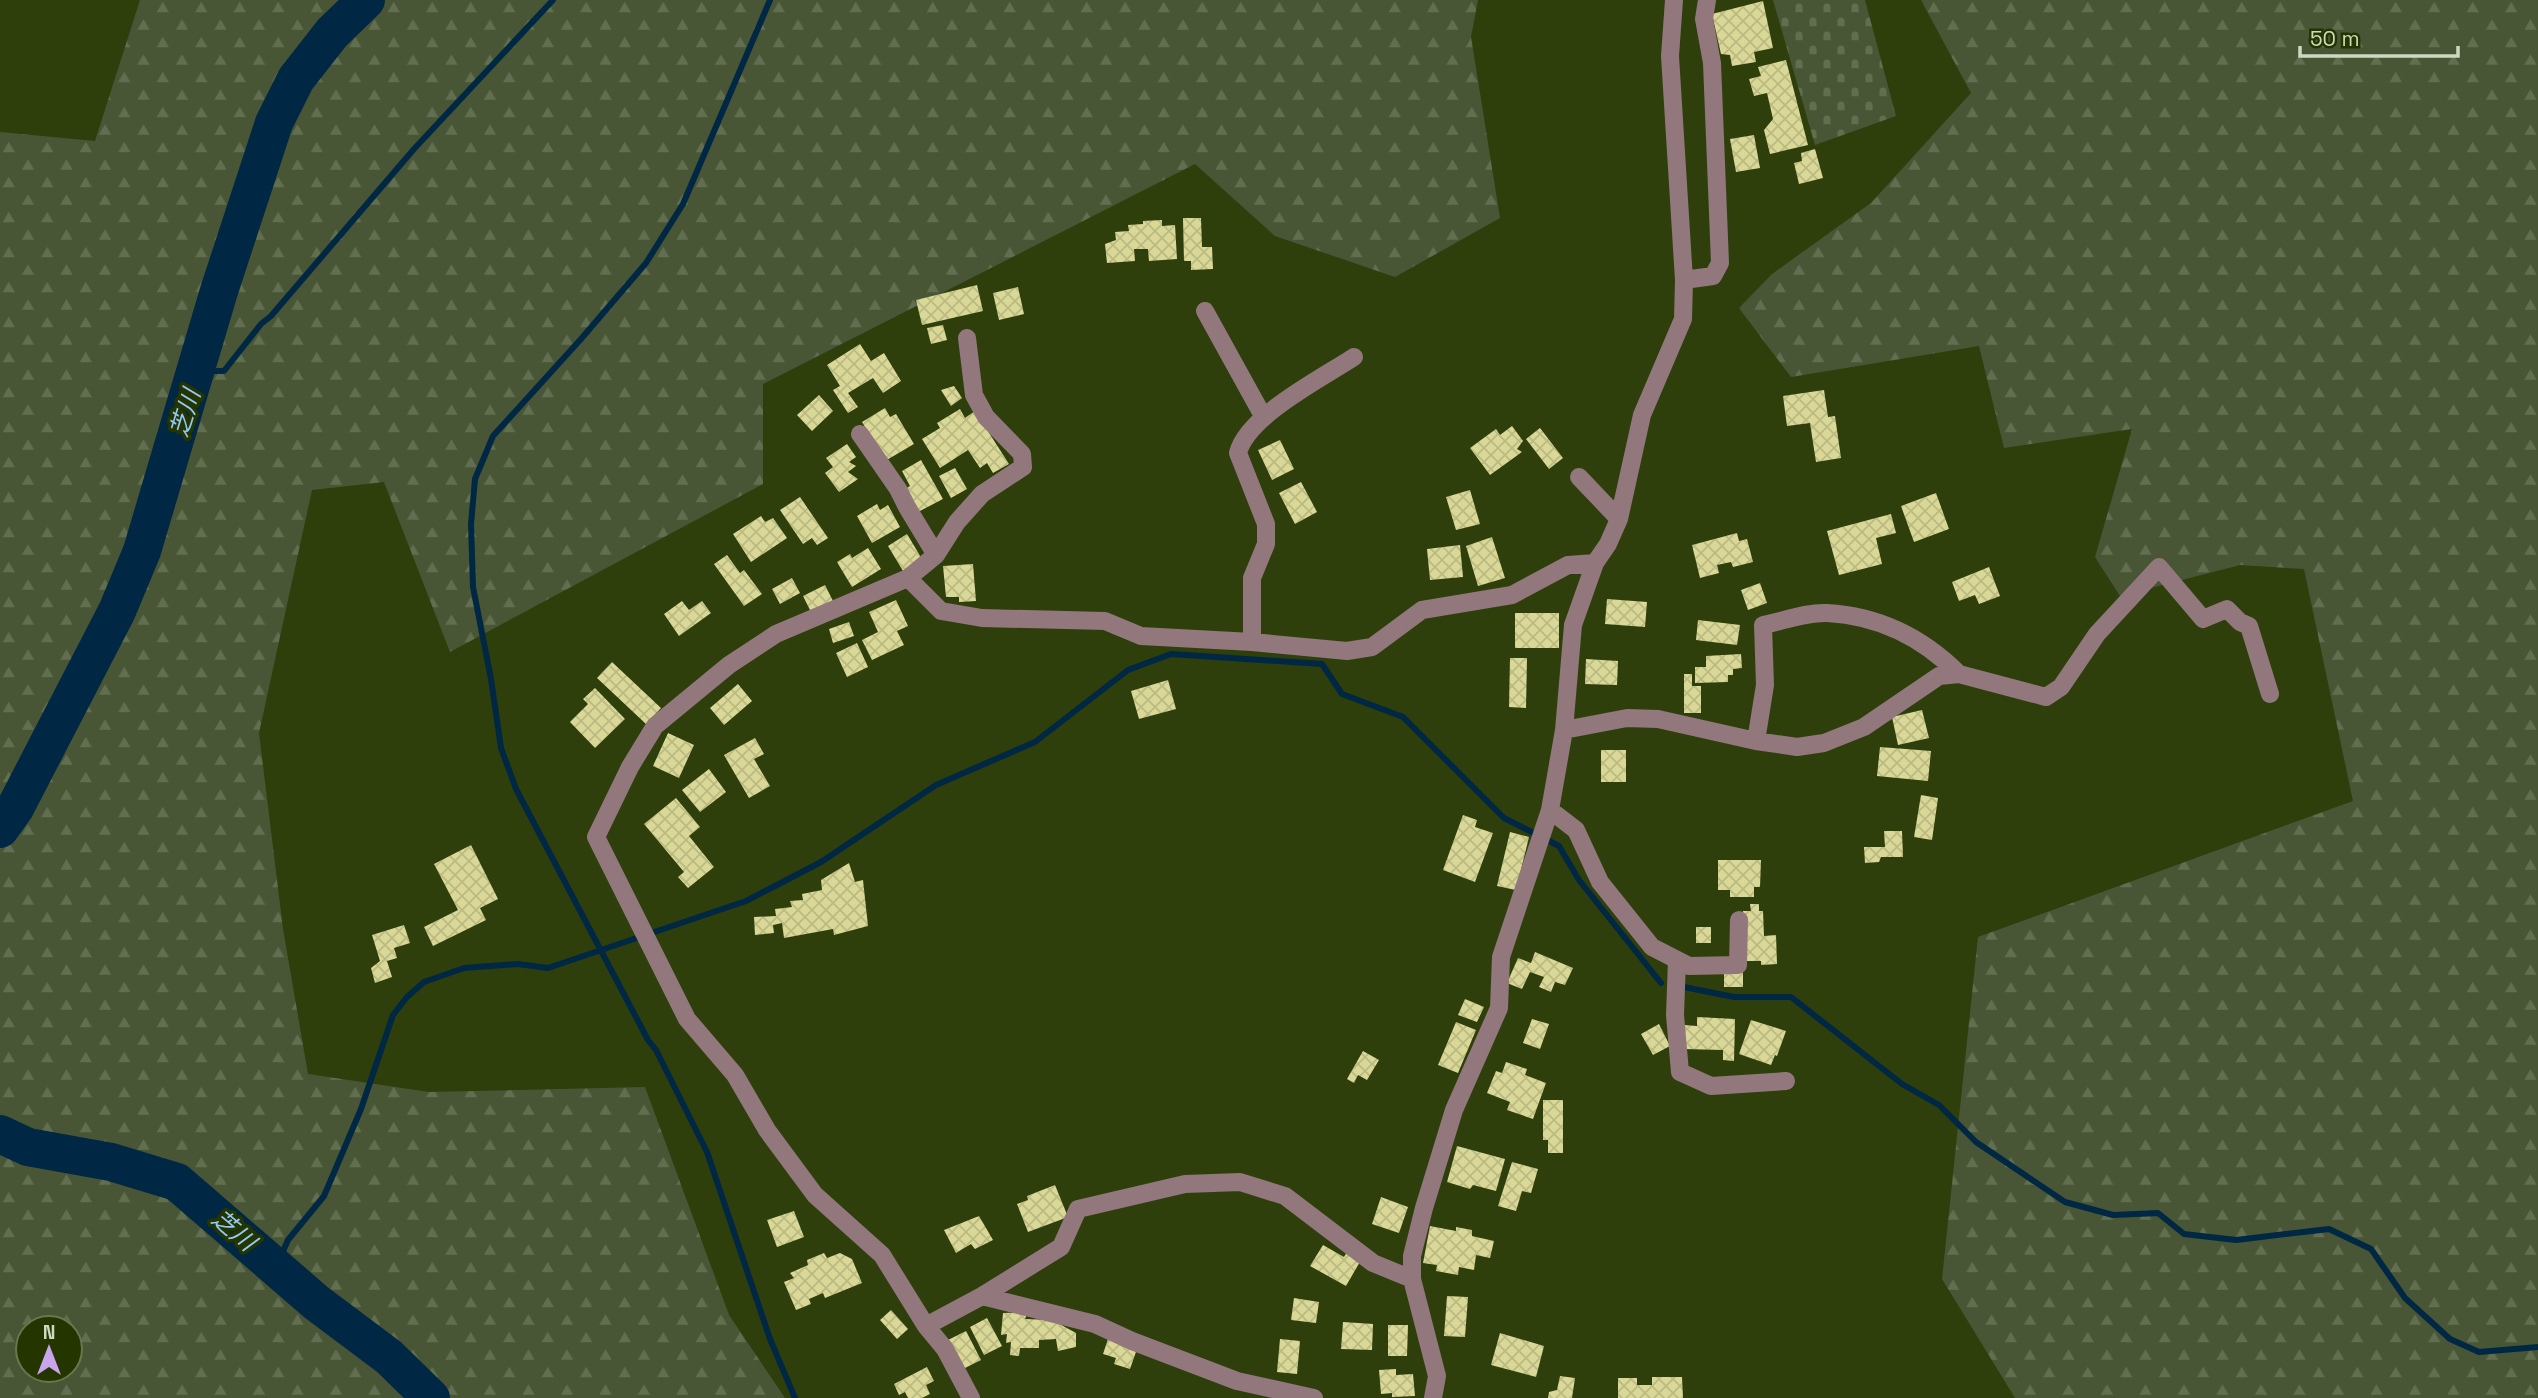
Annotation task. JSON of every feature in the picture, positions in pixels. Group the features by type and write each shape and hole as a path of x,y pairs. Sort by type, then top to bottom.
{"street":[{"path":"1433,1398 1437,1376 1412,1279 1412,1256 1454,1110 1499,1008 1501,957 1550,810 1564,730 1573,625 1595,563 1608,544 1619,519 1642,415 1683,319 1684,280 1670,56 1674,0"},
{"path":"1684,280 1713,276 1720,263 1712,63 1704,19 1707,0"},
{"path":"1205,310 1263,416"},
{"path":"967,338 974,394 986,417 1022,454 1023,467 982,494 957,522 936,555 908,578 776,634 729,665 655,726 630,767 596,837 687,1019 735,1075 766,1130 815,1195 882,1255 926,1326 945,1349 971,1398"},
{"path":"1252,642 1252,578 1266,544 1266,524 1238,453 1240,444 1263,416 1354,356"},
{"path":"860,434 898,489 936,555"},
{"path":"1579,477 1619,519"},
{"path":"908,578 941,611 982,618 1105,621 1141,636 1252,642 1347,652 1372,647 1422,610 1512,595 1568,565 1595,563"},
{"path":"1564,730 1628,718 1658,719 1756,741 1797,747 1824,743 1864,727 1939,676 1959,674 2046,697 2061,687 2097,634 2159,567 2203,619 2227,609 2240,622 2249,626 2270,694"},
{"path":"1756,741 1765,685 1762,625 1825,613 1872,620 1913,636 1942,657 1959,674"},
{"path":"1550,810 1576,830 1600,882 1652,947 1689,966 1738,965 1739,920"},
{"path":"1677,960 1675,1015 1680,1072 1711,1086 1786,1081"},
{"path":"926,1326 982,1296 1061,1247 1078,1209 1185,1184 1240,1182 1285,1196 1373,1263 1412,1279"},
{"path":"982,1296 1095,1324 1237,1381 1314,1398"}],"green space":[{"path":"140,0 1478,0 1471,37 1500,218 1395,277 1275,236 1195,164 763,384 763,484 450,652 384,482 312,490 259,733 283,929 308,1074 429,1092 645,1087 729,1315 785,1398 0,1398 0,132 95,141"},
{"path":"1773,0 1865,0 1896,116 1815,145"},
{"path":"1921,0 2538,0 2538,1398 2015,1398 1942,1279 1978,937 2353,801 2304,569 2240,565 2120,596 2095,557 2132,429 2004,448 1979,346 1791,377 1739,308 1772,274 1871,203 1971,93"}],"building":[{"path":"1763,1 1773,48 1754,52 1756,62 1732,66 1730,55 1721,54 1712,14"},
{"path":"1786,60 1808,145 1770,154 1764,130 1773,119 1767,93 1754,96 1749,79 1761,76 1758,67"},
{"path":"1754,135 1760,168 1736,172 1730,139"},
{"path":"1815,149 1823,178 1799,184 1794,163 1802,161 1801,153"},
{"path":"1183,218 1201,218 1202,247 1212,247 1213,269 1191,270 1191,261 1184,261"},
{"path":"1162,220 1162,226 1175,225 1177,259 1149,261 1148,249 1134,249 1135,261 1107,263 1105,244 1116,240 1115,232 1129,231 1128,225 1143,224 1143,221"},
{"path":"977,285 983,311 922,325 916,300"},
{"path":"1018,287 1024,314 999,320 993,293"},
{"path":"943,325 947,340 931,344 927,328"},
{"path":"860,344 871,361 884,353 901,381 883,393 873,378 848,393 858,407 848,413 833,390 840,386 827,365"},
{"path":"954,386 962,398 951,406 941,390"},
{"path":"1824,390 1828,417 1835,416 1841,458 1816,462 1810,423 1787,426 1783,396"},
{"path":"819,395 833,411 812,431 797,415"},
{"path":"885,408 890,417 896,414 914,444 885,461 862,422"},
{"path":"960,409 965,418 975,411 1009,464 993,473 987,463 980,468 968,450 940,468 922,439 940,428 937,423"},
{"path":"1512,426 1523,441 1517,449 1522,452 1490,475 1470,448 1496,429 1500,435"},
{"path":"1540,428 1563,458 1549,469 1526,439"},
{"path":"1280,440 1294,469 1272,480 1258,450"},
{"path":"847,444 856,457 849,462 856,466 848,472 858,479 839,492 825,473 833,467 826,458"},
{"path":"921,460 943,499 916,513 903,490 910,486 902,471"},
{"path":"955,468 967,489 951,498 939,476"},
{"path":"1301,482 1317,512 1295,524 1279,493"},
{"path":"1470,490 1480,524 1456,530 1446,497"},
{"path":"1936,493 1949,529 1914,542 1901,506"},
{"path":"800,497 828,538 817,545 812,538 803,544 780,510"},
{"path":"877,504 880,510 888,505 900,527 872,543 857,516"},
{"path":"1891,514 1896,533 1876,538 1882,564 1839,575 1827,531"},
{"path":"761,516 765,522 773,518 787,538 751,562 733,534"},
{"path":"1737,533 1739,541 1747,539 1753,562 1733,567 1731,562 1717,565 1719,573 1700,578 1692,545"},
{"path":"907,534 922,559 903,571 888,546"},
{"path":"1492,537 1505,578 1478,586 1466,546"},
{"path":"1460,545 1463,577 1430,580 1427,549"},
{"path":"868,548 881,569 852,587 837,562 850,554 852,558"},
{"path":"727,555 740,573 744,570 762,594 744,606 714,564"},
{"path":"973,564 976,601 959,602 959,597 946,597 943,566"},
{"path":"1989,567 2000,596 1979,604 1975,595 1959,601 1952,582"},
{"path":"792,578 800,593 780,604 772,589"},
{"path":"1760,583 1767,603 1748,610 1741,590"},
{"path":"825,585 833,601 811,612 803,596"},
{"path":"1607,599 1647,602 1645,627 1605,624"},
{"path":"896,600 908,626 897,631 904,645 872,660 862,640 878,632 869,612"},
{"path":"682,601 689,610 702,601 711,613 679,636 664,614"},
{"path":"1515,613 1559,613 1559,648 1515,648"},
{"path":"1698,620 1740,625 1737,645 1696,640"},
{"path":"849,622 854,636 833,643 829,629"},
{"path":"857,643 868,667 847,677 836,653"},
{"path":"1741,654 1742,668 1733,669 1733,675 1728,675 1728,682 1695,683 1695,667 1706,667 1706,656"},
{"path":"1510,658 1527,658 1526,708 1509,707"},
{"path":"1586,659 1618,661 1617,685 1585,684"},
{"path":"612,662 661,708 646,724 597,678"},
{"path":"1684,674 1692,674 1692,686 1701,686 1701,713 1684,713"},
{"path":"1168,680 1176,709 1139,719 1131,691"},
{"path":"738,684 752,701 724,725 710,708"},
{"path":"595,688 625,719 595,748 570,722 588,704 583,699"},
{"path":"1922,710 1929,738 1898,745 1892,717"},
{"path":"668,733 694,745 679,778 653,766"},
{"path":"755,738 764,754 754,759 770,786 749,798 724,755"},
{"path":"1880,747 1931,751 1928,781 1877,776"},
{"path":"1601,750 1626,750 1626,782 1601,782"},
{"path":"709,769 726,792 700,812 682,790"},
{"path":"1921,795 1938,798 1932,840 1914,837"},
{"path":"676,798 700,827 689,836 714,867 688,888 678,877 684,872 644,824"},
{"path":"1463,815 1477,820 1475,827 1493,833 1475,882 1443,870"},
{"path":"1884,831 1902,831 1903,857 1881,857 1879,862 1865,863 1864,847 1885,847"},
{"path":"1510,832 1529,837 1516,890 1497,886"},
{"path":"471,845 498,899 480,908 486,920 433,946 424,927 458,910 434,864"},
{"path":"1718,860 1761,860 1760,887 1754,887 1754,897 1730,897 1730,890 1718,890"},
{"path":"849,863 855,882 863,880 868,926 834,935 833,929 784,938 782,923 773,925 774,933 755,935 754,917 776,916 775,909 792,907 790,901 803,900 802,894 822,890 821,880"},
{"path":"1750,904 1759,904 1759,911 1763,911 1764,936 1776,935 1777,964 1761,965 1761,961 1745,961 1743,911 1751,911"},
{"path":"404,925 410,943 394,948 397,958 387,961 392,977 375,983 371,968 380,961 372,935"},
{"path":"1696,927 1711,927 1711,943 1696,943"},
{"path":"1535,952 1573,968 1565,985 1555,982 1551,992 1539,987 1544,977 1530,972 1522,989 1507,983 1518,958 1531,963"},
{"path":"1724,969 1743,969 1743,987 1724,987"},
{"path":"1465,999 1484,1007 1477,1022 1458,1015"},
{"path":"1697,1017 1735,1019 1734,1061 1723,1060 1723,1050 1683,1049 1684,1025 1697,1026"},
{"path":"1532,1019 1549,1024 1540,1049 1523,1043"},
{"path":"1751,1020 1786,1031 1771,1065 1739,1054"},
{"path":"1456,1022 1476,1030 1458,1073 1438,1065"},
{"path":"1659,1024 1670,1046 1653,1055 1641,1034"},
{"path":"1363,1051 1379,1060 1367,1080 1358,1075 1354,1083 1347,1079"},
{"path":"1506,1062 1527,1069 1525,1075 1546,1083 1533,1119 1507,1110 1510,1102 1487,1093 1496,1071 1502,1073"},
{"path":"1543,1100 1563,1100 1563,1153 1548,1153 1548,1140 1543,1140"},
{"path":"1457,1146 1505,1159 1496,1191 1473,1185 1470,1189 1447,1182"},
{"path":"1512,1162 1538,1169 1531,1193 1522,1191 1516,1211 1498,1206"},
{"path":"1055,1185 1068,1217 1028,1232 1017,1204 1028,1200 1027,1196"},
{"path":"1381,1197 1408,1207 1399,1233 1372,1224"},
{"path":"794,1211 804,1237 777,1247 767,1220"},
{"path":"979,1216 993,1240 975,1249 971,1244 956,1253 944,1230"},
{"path":"1430,1226 1456,1231 1456,1227 1472,1230 1472,1236 1494,1241 1490,1258 1476,1255 1474,1270 1459,1267 1458,1275 1436,1271 1437,1265 1423,1263"},
{"path":"1323,1245 1344,1257 1347,1252 1361,1260 1346,1286 1310,1266"},
{"path":"824,1253 827,1258 840,1253 852,1259 862,1283 825,1298 823,1293 809,1299 811,1304 796,1310 784,1282 794,1278 790,1273 808,1265 807,1260"},
{"path":"1447,1296 1468,1297 1465,1337 1444,1336"},
{"path":"1294,1298 1319,1302 1316,1323 1291,1320"},
{"path":"891,1310 908,1329 897,1339 880,1320"},
{"path":"1028,1312 1025,1319 1052,1320 1076,1333 1076,1347 1058,1351 1056,1339 1039,1340 1039,1348 1020,1348 1019,1356 1010,1355 1011,1342 1006,1343 1007,1334 1001,1335 1003,1313"},
{"path":"987,1318 1002,1346 984,1355 970,1327"},
{"path":"1343,1322 1373,1324 1372,1350 1341,1349"},
{"path":"1388,1325 1408,1325 1407,1356 1388,1356"},
{"path":"966,1331 981,1360 963,1369 948,1340"},
{"path":"1500,1333 1544,1346 1536,1377 1491,1365"},
{"path":"1108,1339 1137,1349 1130,1369 1114,1364 1116,1358 1103,1354"},
{"path":"1280,1339 1300,1341 1297,1374 1277,1372"},
{"path":"927,1367 934,1381 926,1385 930,1394 922,1398 908,1398 905,1392 899,1395 894,1384"},
{"path":"1396,1369 1396,1375 1413,1374 1415,1396 1392,1397 1392,1393 1381,1394 1379,1370"},
{"path":"1560,1376 1575,1378 1572,1398 1548,1398 1549,1392 1557,1390"},
{"path":"1652,1377 1682,1377 1683,1398 1618,1398 1618,1378 1637,1378 1637,1385 1652,1385"}],"waterway":[{"name":"芝川","path":"0,829 15,808 117,611 142,551 219,291 274,123 296,79 332,33 366,0"},
{"path":"197,371 224,371 261,324 271,316 414,149 553,0"},
{"path":"770,0 683,204 646,263 493,436 475,479 471,524 473,587 501,748 516,789 648,1040 656,1050 707,1152 770,1339 795,1398"},
{"path":"276,1267 288,1240 324,1196 361,1109 393,1015 407,997 424,982 464,968 518,964 548,968 746,901 821,862 936,785 1035,742 1128,670 1171,654 1322,664 1342,694 1403,717 1504,818 1559,846 1579,880 1661,983"},
{"path":"1684,987 1734,997 1791,997 1902,1084 1939,1105 1976,1142 2065,1202 2113,1215 2158,1213 2184,1234 2236,1240 2329,1229 2371,1249 2405,1298 2450,1339 2479,1352 2538,1347"},
{"name":"芝川","path":"0,1134 28,1147 111,1162 177,1182 317,1303 389,1357 431,1398"}]}
